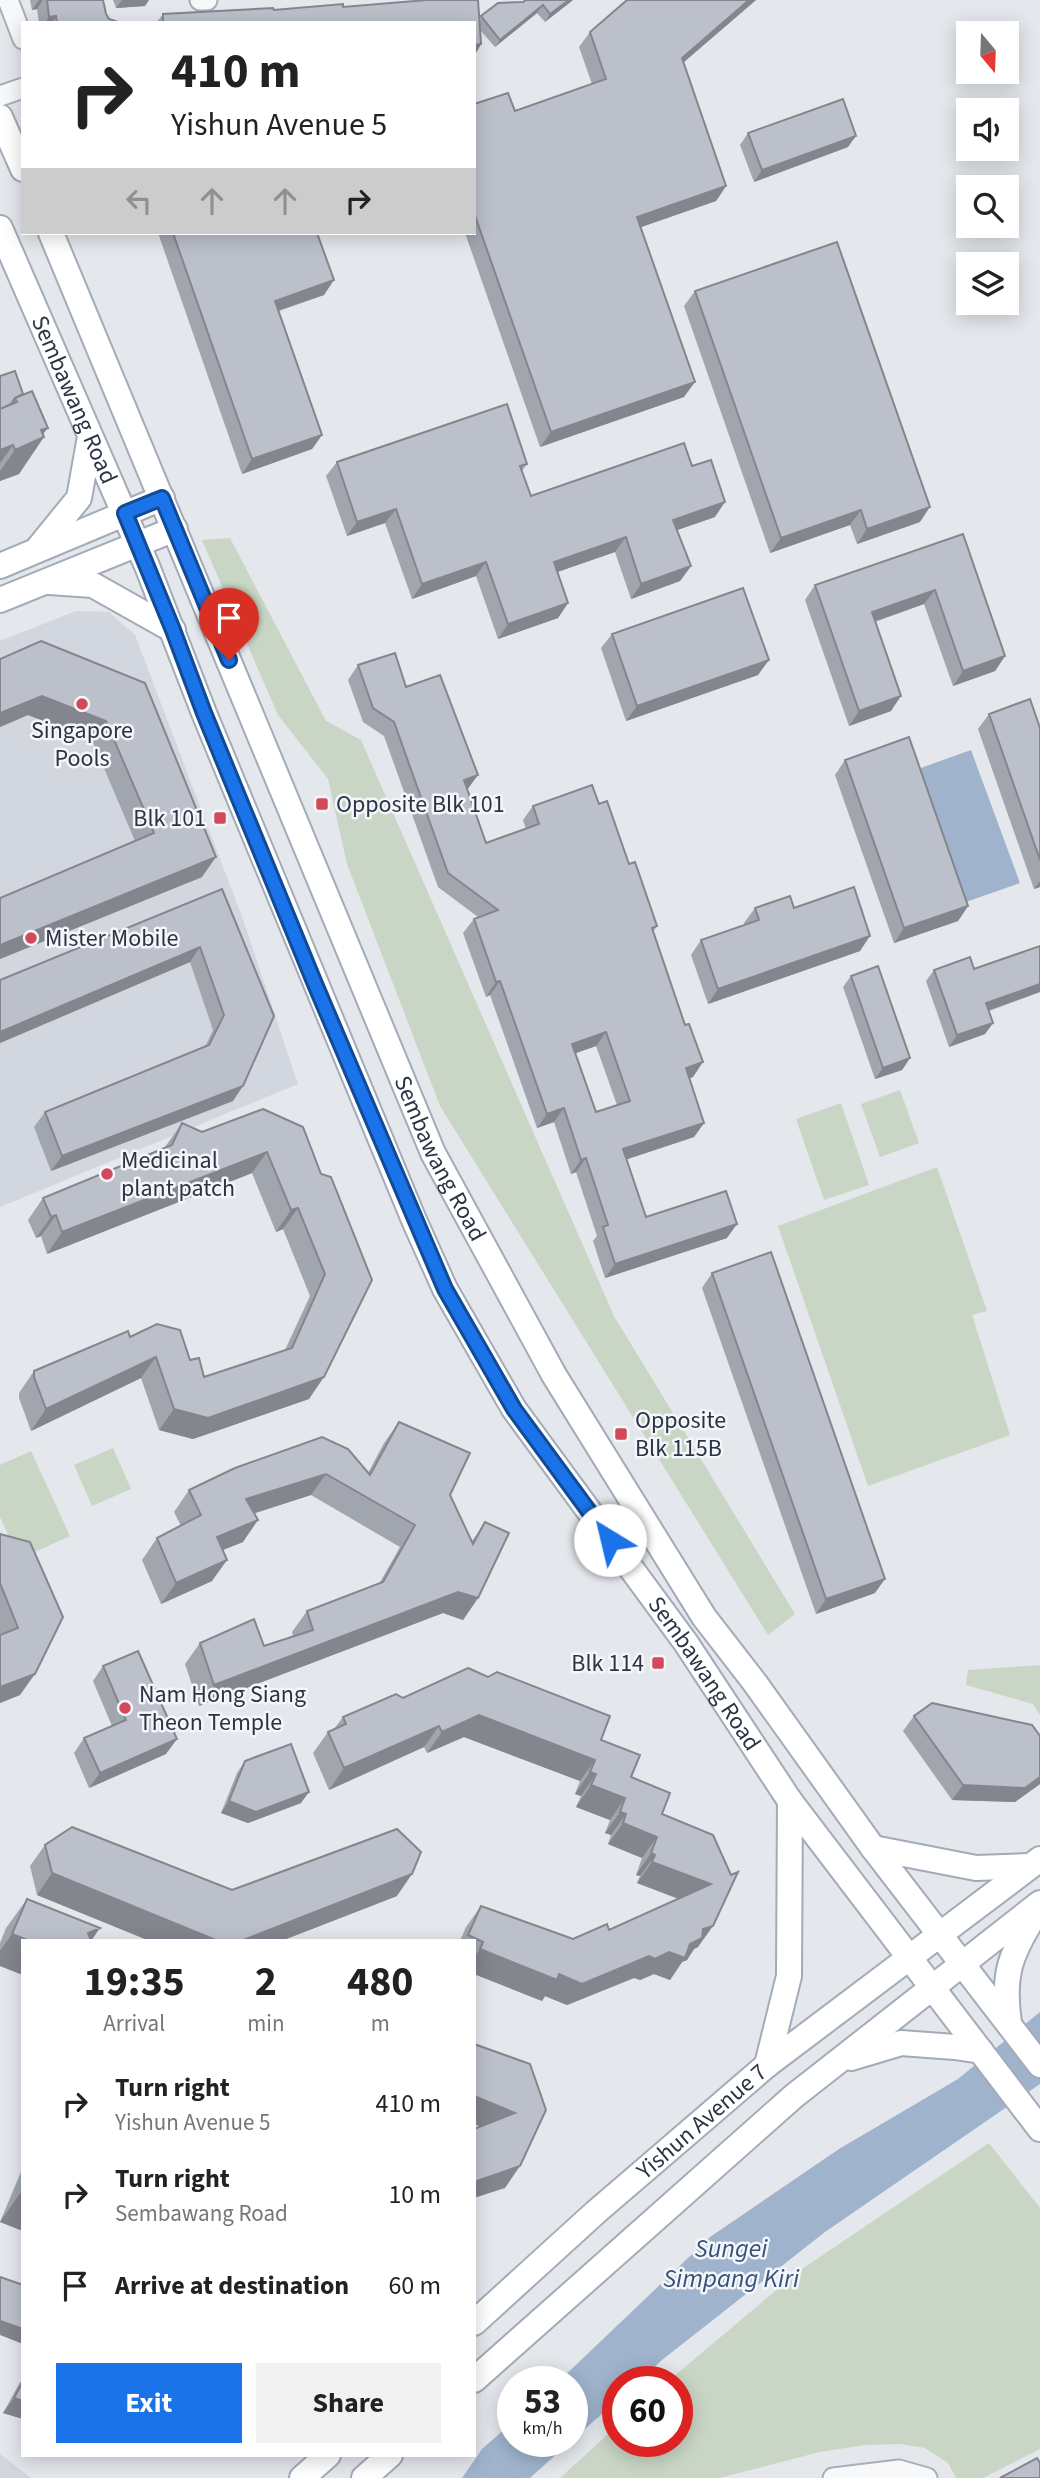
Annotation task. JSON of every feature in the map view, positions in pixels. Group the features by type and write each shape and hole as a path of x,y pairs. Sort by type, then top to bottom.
{"main road":[{"path":"0,117 21,164"},
{"name":"Sembawang Road","path":"0,228 125,513 204,713 445,1289 514,1409 685,1643 790,1801 1040,2129"},
{"name":"Sembawang Road","path":"52,235 433,1153 554,1375 704,1617 755,1683 873,1849 1040,2065"},
{"path":"34,552 79,498 90,437"},
{"path":"0,566 162,498"},
{"path":"0,600 175,529"},
{"path":"44,581 93,585 173,630"},
{"path":"768,2065 789,1976 790,1801"},
{"path":"873,1849 976,1868 1035,1862"},
{"name":"Yishun Avenue 7","path":"476,2321 596,2212 768,2065 1035,1862"},
{"path":"1011,2025 1005,1993 1009,1967 1016,1946 1040,1905"},
{"name":"Yishun Avenue 7","path":"476,2378 794,2096 1040,1905"},
{"path":"837,2062 901,2043 955,2046 981,2051"},
{"path":"302,2478 326,2457"},
{"path":"365,2478 388,2457"}],"street":[{"path":"8,0 21,34"},
{"path":"200,0 207,0"},
{"path":"0,96 21,89"},
{"path":"833,2478 899,2470 927,2478"}],"shaded area":[{"path":"76,611 109,612 135,635 244,922 298,1084 0,1207 0,641"},
{"path":"0,2454 31,2478 0,2478"}],"green space":[{"path":"230,538 326,721 361,740 614,1316 795,1614 768,1635 440,1106 347,864 328,779 278,715 202,540"},
{"path":"900,1090 919,1143 880,1157 861,1104"},
{"path":"841,1103 869,1185 824,1200 796,1119"},
{"path":"937,1167 987,1311 972,1315 1010,1435 868,1486 778,1226"},
{"path":"113,1448 131,1489 92,1506 74,1465"},
{"path":"31,1451 70,1536 19,1559 0,1517 0,1465"},
{"path":"1040,1665 1040,1715 1033,1704 966,1685 968,1670"},
{"path":"989,2143 1040,2208 1040,2449 983,2478 956,2478 948,2463 925,2448 900,2444 865,2445 820,2452 719,2478 560,2478 583,2457 588,2457 588,2452 602,2440 602,2457 693,2457 693,2366 686,2366 799,2271"}],"water":[{"path":"971,750 1020,883 966,902 918,769"},
{"name":"Sungei Simpang Kiri","path":"1040,2012 1040,2084 825,2232 655,2366 602,2366 602,2414 588,2426 588,2366 575,2366 710,2237 839,2149 958,2079"},
{"path":"497,2436 497,2457 553,2457 530,2478 462,2478 482,2449"}],"building":[{"path":"47,0 103,0 106,14 109,19 115,21 57,21 56,16 49,17"},
{"path":"427,0 478,0 481,44 476,45 476,21 163,21 163,14 274,10 343,4 343,7"},
{"path":"569,0 550,14 543,5 500,40 481,16 498,3"},
{"path":"627,0 749,0 682,58 726,186 637,217 695,382 551,432 476,219 476,103 508,93 515,111 606,79 590,32"},
{"path":"843,99 856,136 762,170 748,133"},
{"path":"174,235 318,235 334,280 275,301 322,435 252,459"},
{"path":"837,242 930,507 867,529 861,510 781,538 695,291"},
{"path":"15,371 23,394 0,409 0,376"},
{"path":"32,391 48,428 41,430 44,437 15,450 13,445 0,450 0,409 17,402 15,398"},
{"path":"507,404 527,464 520,466 531,496 684,443 692,466 711,460 725,502 673,520 691,566 641,584 626,537 554,562 568,603 508,624 486,562 422,584 396,509 357,522 337,462"},
{"path":"963,534 1005,656 963,671 935,590 872,612 901,696 859,711 815,585"},
{"path":"743,588 769,660 637,706 612,634"},
{"path":"41,641 145,683 216,857 0,945 0,898 154,833 106,721 42,696 0,713 0,659"},
{"path":"395,653 406,687 440,675 478,775 464,780 486,843 539,824 533,806 592,785 599,804 607,801 629,864 635,862 657,926 652,928 685,1025 689,1024 703,1062 686,1068 704,1123 623,1149 646,1217 726,1191 737,1224 615,1264 603,1227 608,1225 586,1158 581,1160 564,1108 547,1114 500,981 496,982 474,919 498,910 448,873 394,722 373,708 358,665","holes":["606,1032 630,1101 596,1112 572,1044"]},
{"path":"1030,699 1040,728 1040,860 989,714"},
{"path":"909,737 968,906 904,928 845,760"},
{"path":"854,887 870,936 718,989 701,940 759,920 755,908 790,896 794,908"},
{"path":"222,889 274,1016 243,1086 62,1156 45,1112 209,1045 224,1015 200,947 0,1032 0,980"},
{"path":"1040,946 1040,984 986,1003 993,1023 957,1035 934,970 970,957 974,969"},
{"path":"878,966 910,1058 883,1068 851,976"},
{"path":"263,1109 303,1127 321,1174 331,1177 372,1280 324,1377 208,1418 174,1409 156,1357 46,1409 34,1371 128,1331 130,1337 157,1324 180,1330 190,1360 199,1358 204,1377 292,1348 325,1274 298,1208 291,1210 267,1152 62,1232 56,1215 51,1217 43,1198 172,1145 182,1123 202,1132"},
{"path":"771,1252 885,1579 826,1599 712,1273"},
{"path":"399,1422 470,1453 450,1495 473,1544 485,1522 509,1533 478,1598 458,1592 214,1685 200,1643 254,1619 264,1646 313,1630 307,1611 383,1582 415,1525 326,1474 246,1499 258,1520 217,1537 227,1560 176,1583 157,1538 201,1515 189,1490 235,1468 322,1437 348,1449 370,1475"},
{"path":"0,1534 30,1542 63,1617 35,1674 0,1687 0,1635 18,1628 0,1583"},
{"name":"Nam Hong Siang Theon Temple","path":"138,1651 177,1739 100,1773 84,1738 126,1720 103,1666"},
{"path":"468,1668 488,1677 497,1672 610,1716 601,1740 640,1755 631,1777 670,1793 662,1814 713,1835 731,1875 738,1872 713,1926 703,1929 702,1938 690,1944 685,1958 669,1952 655,1959 649,1956 582,1984 559,1974 557,1980 480,1949 483,1942 468,1935 481,1906 573,1939 607,1924 609,1930 711,1884 652,1862 655,1855 651,1853 657,1837 623,1823 626,1814 620,1812 625,1798 591,1785 596,1774 590,1772 595,1760 479,1715 442,1732 439,1726 344,1768 328,1732 346,1724 343,1717 396,1694 403,1698"},
{"path":"932,1703 1032,1725 1040,1736 1040,1777 1025,1788 963,1785 914,1716"},
{"path":"291,1744 309,1792 256,1812 229,1801 245,1761"},
{"path":"72,1827 232,1890 397,1829 421,1852 412,1874 246,1939 213,1939 52,1873 45,1845"},
{"path":"27,1899 100,1928 88,1933 90,1939 25,1939 12,1934"},
{"path":"476,2045 530,2064 546,2110 520,2166 476,2181 476,2128 515,2113 476,2097"},
{"path":"0,2277 21,2284 21,2328 0,2321"},
{"path":"21,2385 21,2400 14,2398"},
{"path":"1037,2458 1040,2463 1040,2478 1000,2478"}],"place":[{"name":"Singapore Pools","path":"82,704"},
{"name":"Opposite Blk 101","path":"322,804"},
{"name":"Blk 101","path":"220,818"},
{"name":"Mister Mobile","path":"31,938"},
{"name":"Medicinal plant patch","path":"107,1174"},
{"name":"Opposite Blk 115B","path":"621,1434"},
{"name":"Blk 114","path":"658,1663"},
{"name":"Nam Hong Siang Theon Temple","path":"125,1708"}],"route":[{"path":"229,660 162,498 125,513 315,984 445,1289 514,1409 610,1540"}]}
